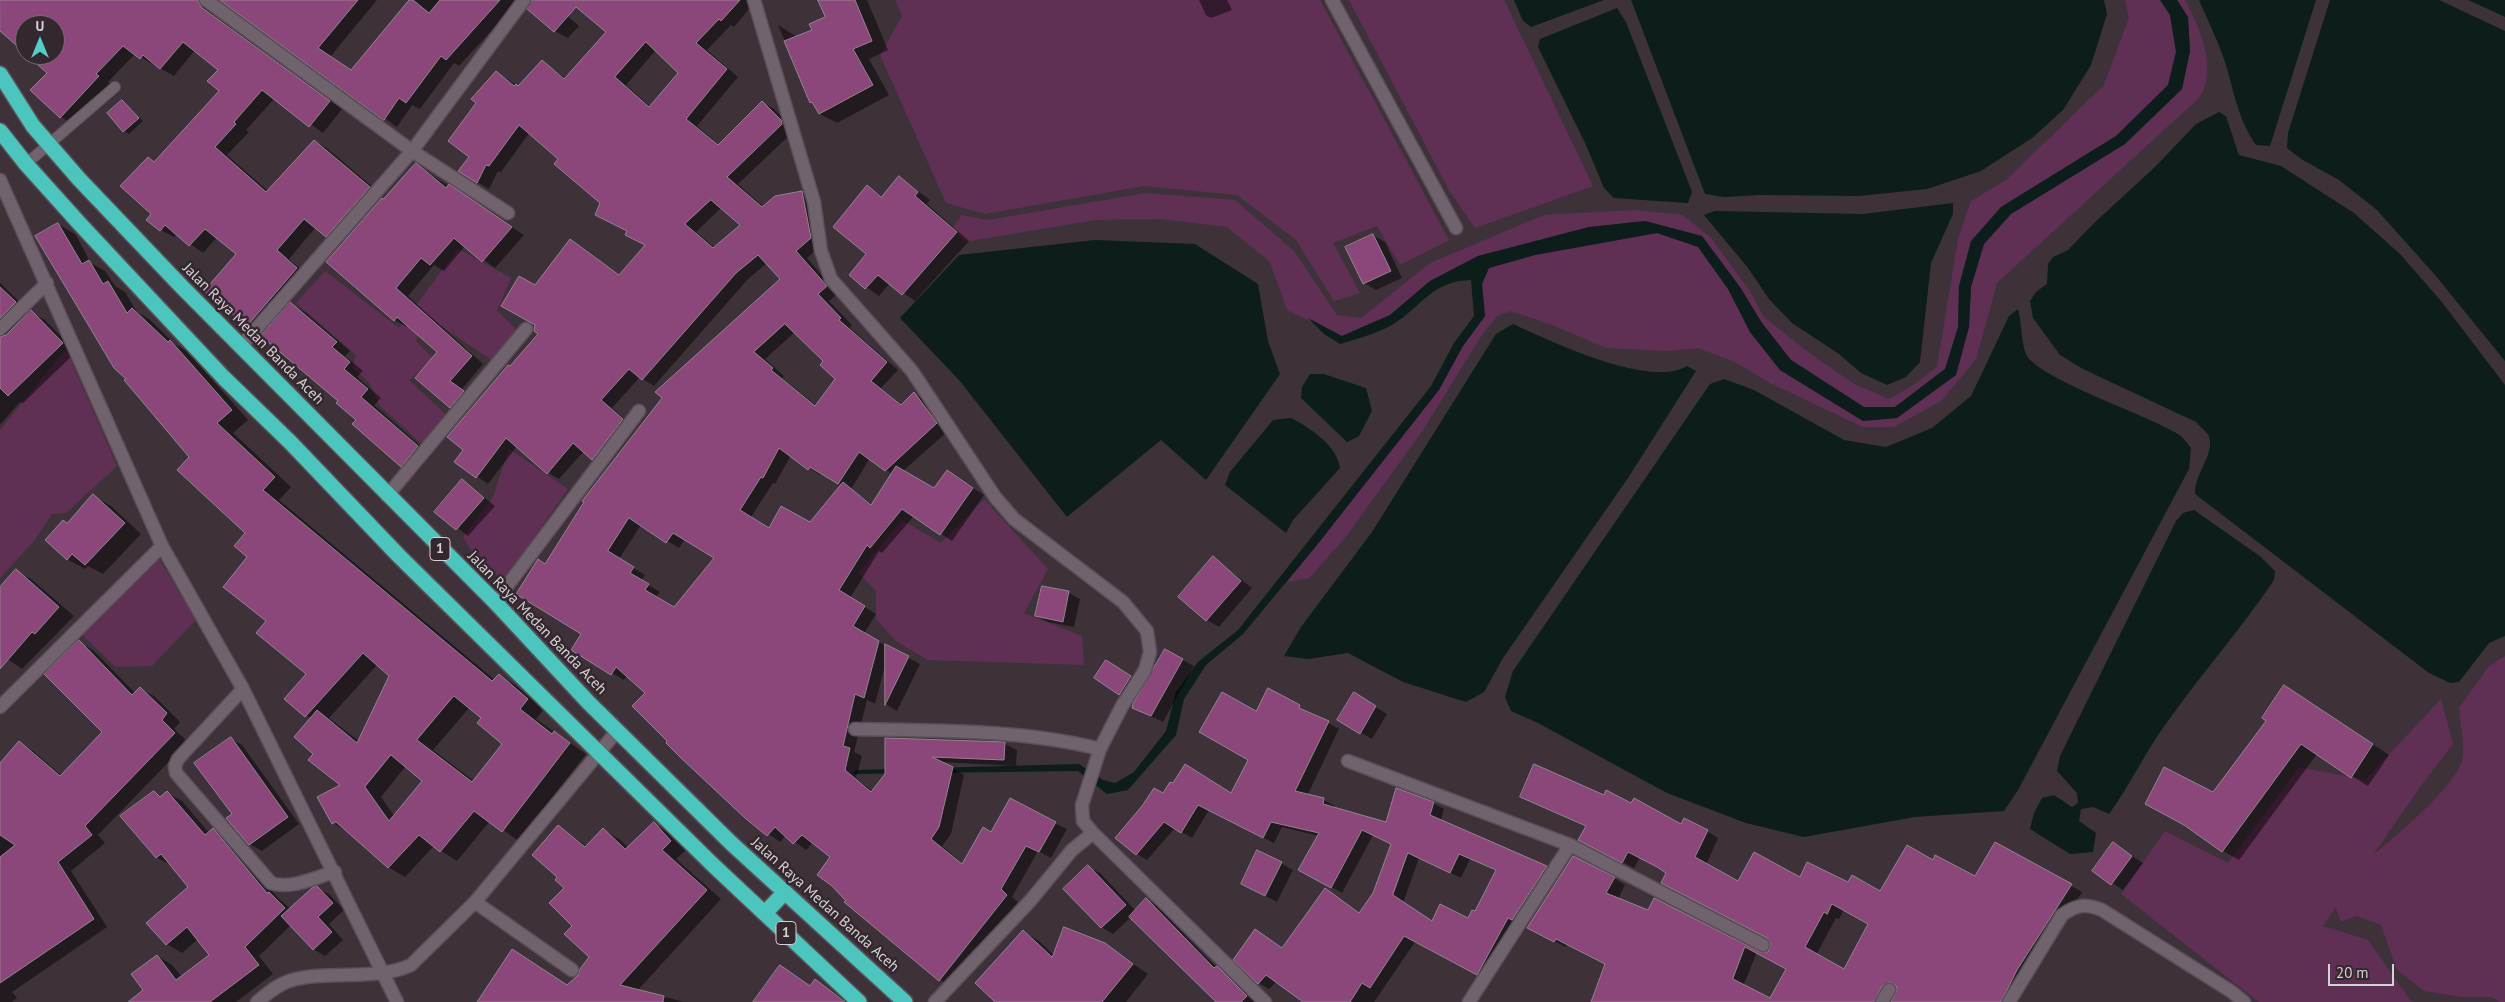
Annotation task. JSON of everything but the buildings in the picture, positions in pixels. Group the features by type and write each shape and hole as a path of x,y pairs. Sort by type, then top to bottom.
{"highway":[{"name":"Jalan Raya Medan Banda Aceh","path":"0,74 33,126 79,180 147,251 242,345 387,496 494,602 617,731 731,843 906,1002"},
{"name":"1","path":"0,131 26,164 224,378 290,442 400,557 765,914 859,1002"},
{"path":"765,914 785,892"}],"street":[{"path":"206,0 412,151 508,213"},
{"path":"242,345 412,151 524,0"},
{"path":"754,0 814,202 821,251 831,279 912,372 995,497 1014,519 1124,602 1148,631 1150,652 1145,670 1122,706 1100,749 1082,805 1083,820 1092,832 1265,1002"},
{"path":"1332,0 1456,228"},
{"path":"0,180 162,546 243,689 335,872 397,1002"},
{"path":"0,329 47,283"},
{"path":"387,496 526,329"},
{"path":"494,602 639,411"},
{"path":"0,707 162,546"},
{"path":"243,689 178,759 175,766 176,773 271,883 280,886 289,885 335,872"},
{"path":"855,729 948,731 1039,737 1100,749"},
{"path":"257,1002 274,989 306,977 383,972 400,970 411,965 474,902 617,731"},
{"path":"1348,761 1570,844 1763,945"},
{"path":"935,1002 1031,900 1072,850 1092,832"},
{"path":"1469,1002 1570,844"},
{"path":"474,902 572,970"},
{"path":"2009,1002 2062,915 2072,908 2081,905 2092,906 2102,910 2232,992 2244,1002"},
{"path":"1882,1002 1888,990"}],"lane":[{"path":"26,164 115,87"}],"shaded area":[{"path":"895,0 1320,0 1449,240 1400,265 1377,226 1333,243 1360,293 1334,301 1296,240 1237,195 1144,186 985,214 946,203 880,55 902,16"},
{"path":"1349,0 1504,0 1593,186 1475,228 1449,190"},
{"path":"1514,0 1604,0 1531,27 1523,21"},
{"path":"1631,0 2104,0 2107,14 2091,65 2063,110 2032,138 1981,171 1927,189 1859,196 1759,195 1724,197 1705,194"},
{"path":"2125,0 2160,0 2170,15 2176,52 2168,85 2116,136 2001,207 1959,286 1958,327 1945,369 1895,407 1864,407 1791,360 1762,323 1740,287 1702,236 1645,221 1589,227 1478,256 1430,281 1390,315 1341,336 1287,310 1270,262 1227,227 1160,219 1095,220 964,242 953,227 962,215 988,220 1146,193 1235,200 1294,251 1337,315 1361,318 1430,263 1544,215 1635,210 1683,215 1711,238 1750,291 1763,316 1804,349 1854,384 1889,399 1912,386 1937,367 1958,239 1971,201 2006,180 2104,85 2129,18"},
{"path":"2160,0 2177,0 2188,17 2190,51 2182,89 2125,144 2011,214 1984,244 1971,287 1969,327 1956,375 1897,418 1863,421 1780,370 1750,332 1728,289 1698,247 1657,233 1535,255 1489,268 1482,284 1485,316 1463,346 1439,390 1317,545 1243,634 1206,665 1184,699 1176,735 1128,790 1107,794 1078,771 853,774 856,770 1079,764 1103,780 1115,783 1134,772 1166,731 1176,692 1198,662 1238,630 1431,386 1454,343 1474,316 1471,280 1458,281 1439,288 1392,325 1340,344 1324,334 1308,318 1342,336 1390,315 1430,281 1478,256 1589,227 1645,221 1702,236 1740,287 1762,323 1791,360 1864,407 1895,407 1945,369 1958,327 1959,286 1971,241 2001,207 2116,136 2168,85 2176,52 2170,15"},
{"path":"2177,0 2185,0 2196,21 2204,45 2207,70 2206,82 2202,93 2194,103 1997,283 1976,359 1941,401 1894,427 1863,427 1770,383 1735,362 1698,348 1670,351 1606,348 1555,326 1511,311 1497,316 1480,338 1423,430 1345,538 1309,578 1287,582 1317,545 1485,316 1482,284 1489,268 1535,255 1657,233 1699,247 1728,289 1750,332 1780,370 1863,421 1897,418 1956,375 1969,327 1971,287 1984,244 2011,214 2125,144 2182,89 2190,51 2188,17"},
{"path":"2199,0 2316,0 2270,146 2256,145 2245,126 2217,40"},
{"path":"2330,0 2439,0 2505,31 2505,361 2435,275 2377,210 2339,180 2301,159 2287,148 2288,133"},
{"path":"2468,0 2505,0 2505,17 2501,15"},
{"path":"1617,8 1626,22 1692,192 1688,203 1614,198 1604,188 1586,145 1538,47 1540,39"},
{"path":"2219,112 2226,116 2239,155 2281,166 2354,213 2400,254 2441,301 2505,385 2505,636 2489,643 2459,682 2450,683 2429,673 2195,494 2198,479 2209,450 2209,437 2206,431 2196,422 2083,369 2060,355 2033,318 2030,301 2036,292 2047,284 2048,264 2053,257 2068,250 2092,225 2156,166 2196,124"},
{"path":"1953,203 1953,214 1931,263 1920,362 1906,377 1887,385 1861,373 1839,354 1792,323 1769,299 1748,268 1704,215 1715,211 1863,214"},
{"path":"1095,240 1195,244 1258,284 1268,341 1280,374 1206,480 1161,440 1067,517 959,380 900,318 959,255"},
{"path":"458,249 511,278 497,311 516,329 493,361 431,319 415,340 434,359 409,380 445,414 422,444 380,406 369,382 352,368 356,355 296,303 325,271 399,328"},
{"path":"2018,309 2024,349 2034,364 2071,385 2164,426 2183,438 2191,448 2189,469 2018,790 2004,811 1915,817 1804,837 1746,823 1667,793 1538,723 1511,711 1505,697 1513,671 1710,384 1724,379 1754,390 1844,440 1886,447 1932,428 1971,396 2009,316"},
{"path":"1513,324 1575,351 1625,367 1649,372 1670,371 1687,366 1696,371 1628,478 1503,658 1484,692 1466,702 1403,682 1348,653 1308,659 1284,656 1301,627 1372,532 1496,334"},
{"path":"66,349 117,466 66,513 52,514 34,541 0,578 0,430"},
{"path":"1310,374 1324,374 1366,388 1372,411 1359,436 1347,442 1301,398 1302,387"},
{"path":"1291,418 1322,438 1334,452 1340,468 1293,520 1286,533 1225,485 1230,472 1273,420"},
{"path":"509,449 568,489 504,580 480,564 463,537 493,497"},
{"path":"984,499 1048,569 1024,613 1082,636 1084,665 928,660 896,641 876,619 876,591 858,573 902,520 941,543"},
{"path":"2194,510 2261,557 2275,571 2274,580 2160,732 2109,814 2093,807 2081,809 2079,821 2096,833 2093,852 2070,854 2030,829 2034,813 2042,798 2054,795 2072,807 2078,803 2077,793 2057,771 2060,756 2176,521 2183,513"},
{"path":"159,559 196,620 152,666 116,667 82,635"},
{"path":"2505,656 2505,1002 2500,1002 2491,997 2461,997 2424,991 2397,970 2381,925 2357,916 2341,922 2336,907 2323,926 2368,940 2411,1001 2416,1002 2259,1002 2121,894 2165,831 2228,863 2299,767 2365,780 2441,699 2453,744 2420,787 2373,855 2426,808 2452,779 2460,766 2463,755 2459,708 2489,666"}]}
